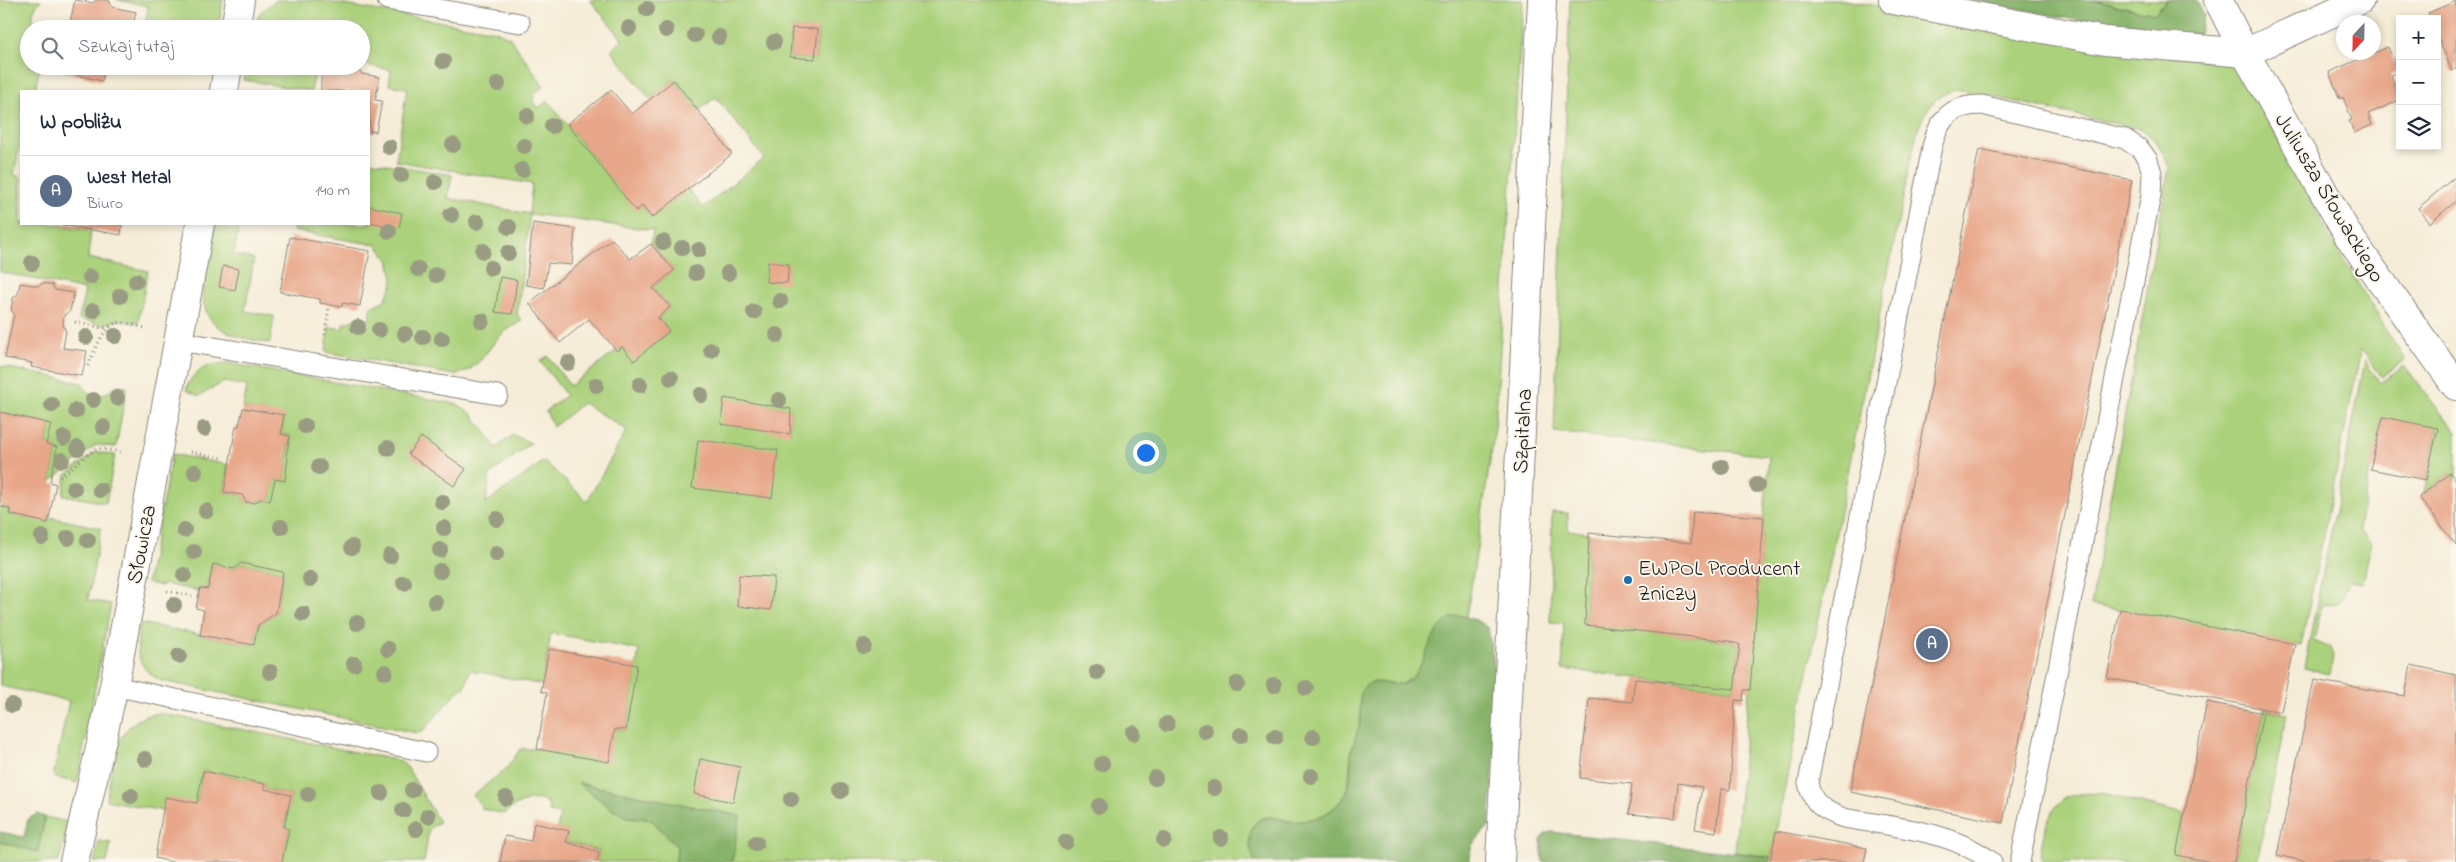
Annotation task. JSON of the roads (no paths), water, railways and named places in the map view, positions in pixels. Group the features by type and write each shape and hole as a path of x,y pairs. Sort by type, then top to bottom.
{"street":[{"path":"237,20 240,0"},
{"name":"Szpitalna","path":"1500,862 1542,0"},
{"path":"1893,0 2105,41 2245,53 2360,0"},
{"name":"Juliusza Słowackiego","path":"2218,0 2245,53 2348,235 2456,386"},
{"path":"224,90 227,75"},
{"name":"Słowicza","path":"74,862 114,686 200,225"}],"lane":[{"path":"388,0 520,23"},
{"path":"1992,862 1973,849 1937,835 1831,814 1813,800 1808,783 1932,147 1935,134 1943,120 1953,111 1964,105 1982,105 2125,139 2145,154 2152,173 2151,195 2020,862"},
{"path":"180,339 498,395"},
{"path":"114,686 426,752"}],"place":[{"name":"EWPOL Producent Zniczy","path":"1628,580"},
{"name":"West Metal","path":"1932,644"}]}
